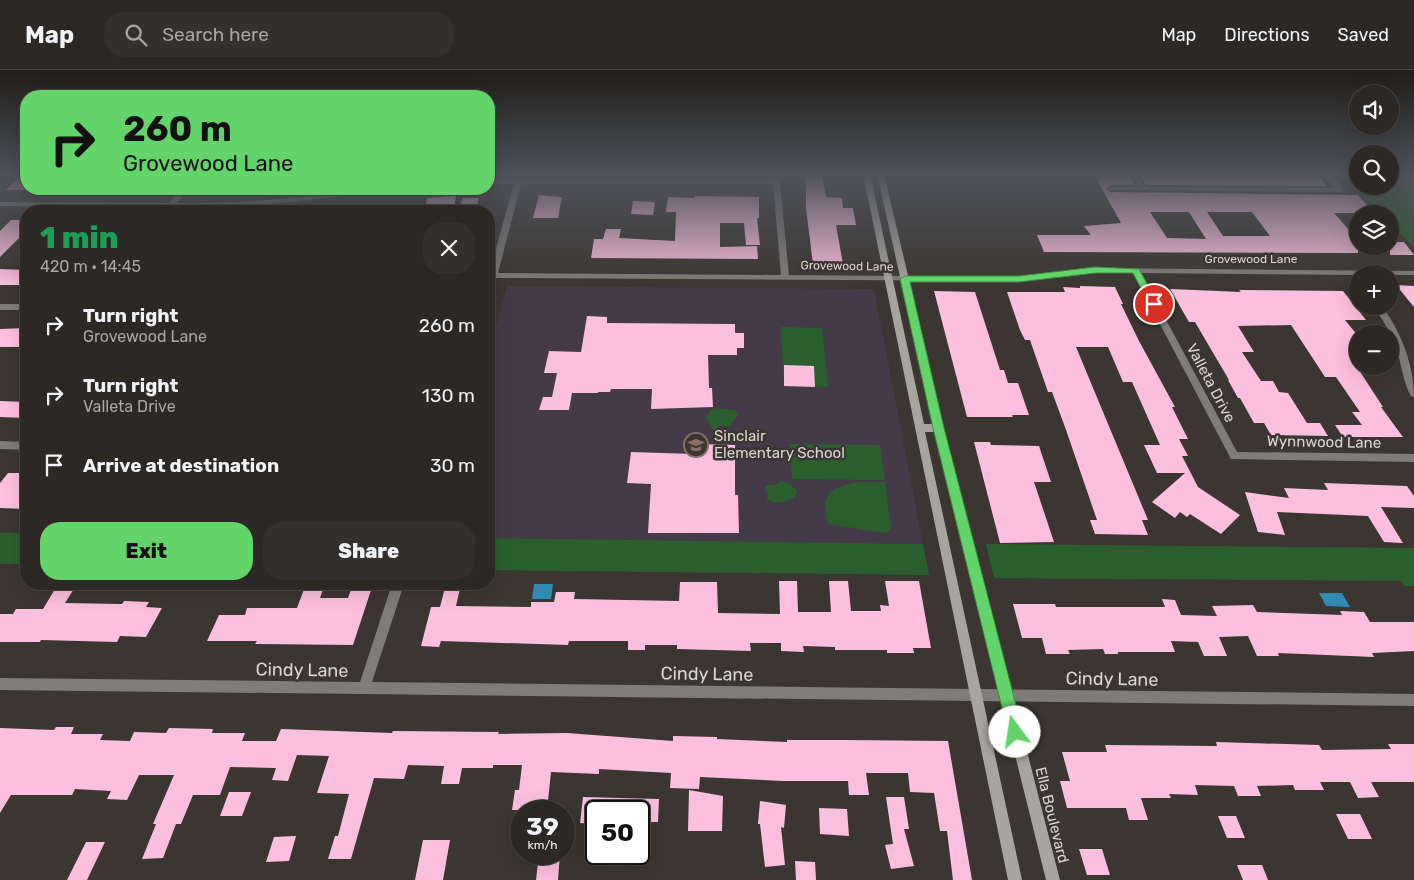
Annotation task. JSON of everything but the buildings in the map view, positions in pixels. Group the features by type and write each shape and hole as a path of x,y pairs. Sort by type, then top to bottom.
{"main road":[{"path":"873,212 1015,880"},
{"name":"Ella Boulevard","path":"889,212 939,428 1053,880"},
{"path":"919,428 939,428"}],"street":[{"path":"495,261 509,212"},
{"path":"780,212 785,278"},
{"name":"Grovewood Lane","path":"495,275 1019,279 1095,270 1349,272"},
{"name":"Valleta Drive","path":"1136,270 1234,456"},
{"name":"Grovewood Lane","path":"1399,272 1414,272"},
{"path":"0,307 20,307"},
{"path":"1383,315 1393,330 1414,394"},
{"path":"0,446 20,446"},
{"name":"Wynnwood Lane","path":"1234,456 1414,458"},
{"path":"364,688 396,590"},
{"name":"Cindy Lane","path":"0,684 1414,700"}],"shaded area":[{"name":"Sinclair Elementary School","path":"507,286 874,289 923,544 495,538 495,330"}],"green space":[{"path":"1399,212 1414,212 1414,247 1399,232"},
{"path":"781,327 822,328 828,387 784,385"},
{"path":"715,408 735,410 738,415 730,426 718,426 717,430 713,430 706,417"},
{"path":"790,444 880,445 885,480 792,479"},
{"path":"780,481 788,483 797,490 795,497 781,502 767,499 768,493 765,491 765,487 767,485 775,485"},
{"path":"858,482 885,482 891,530 885,533 828,524 825,505 829,494 840,486"},
{"path":"0,533 20,533 20,564 0,564"},
{"path":"495,538 923,544 929,575 495,570"},
{"path":"986,544 1414,548 1414,586 1404,586 1401,581 994,578"}],"water":[{"path":"534,584 553,584 551,599 532,599"},
{"path":"1319,593 1342,593 1350,607 1326,606"}],"place":[{"name":"Sinclair Elementary School","path":"696,445"}],"route":[{"path":"1015,732 939,428 905,279 1019,279 1095,270 1136,270 1154,304"}]}
